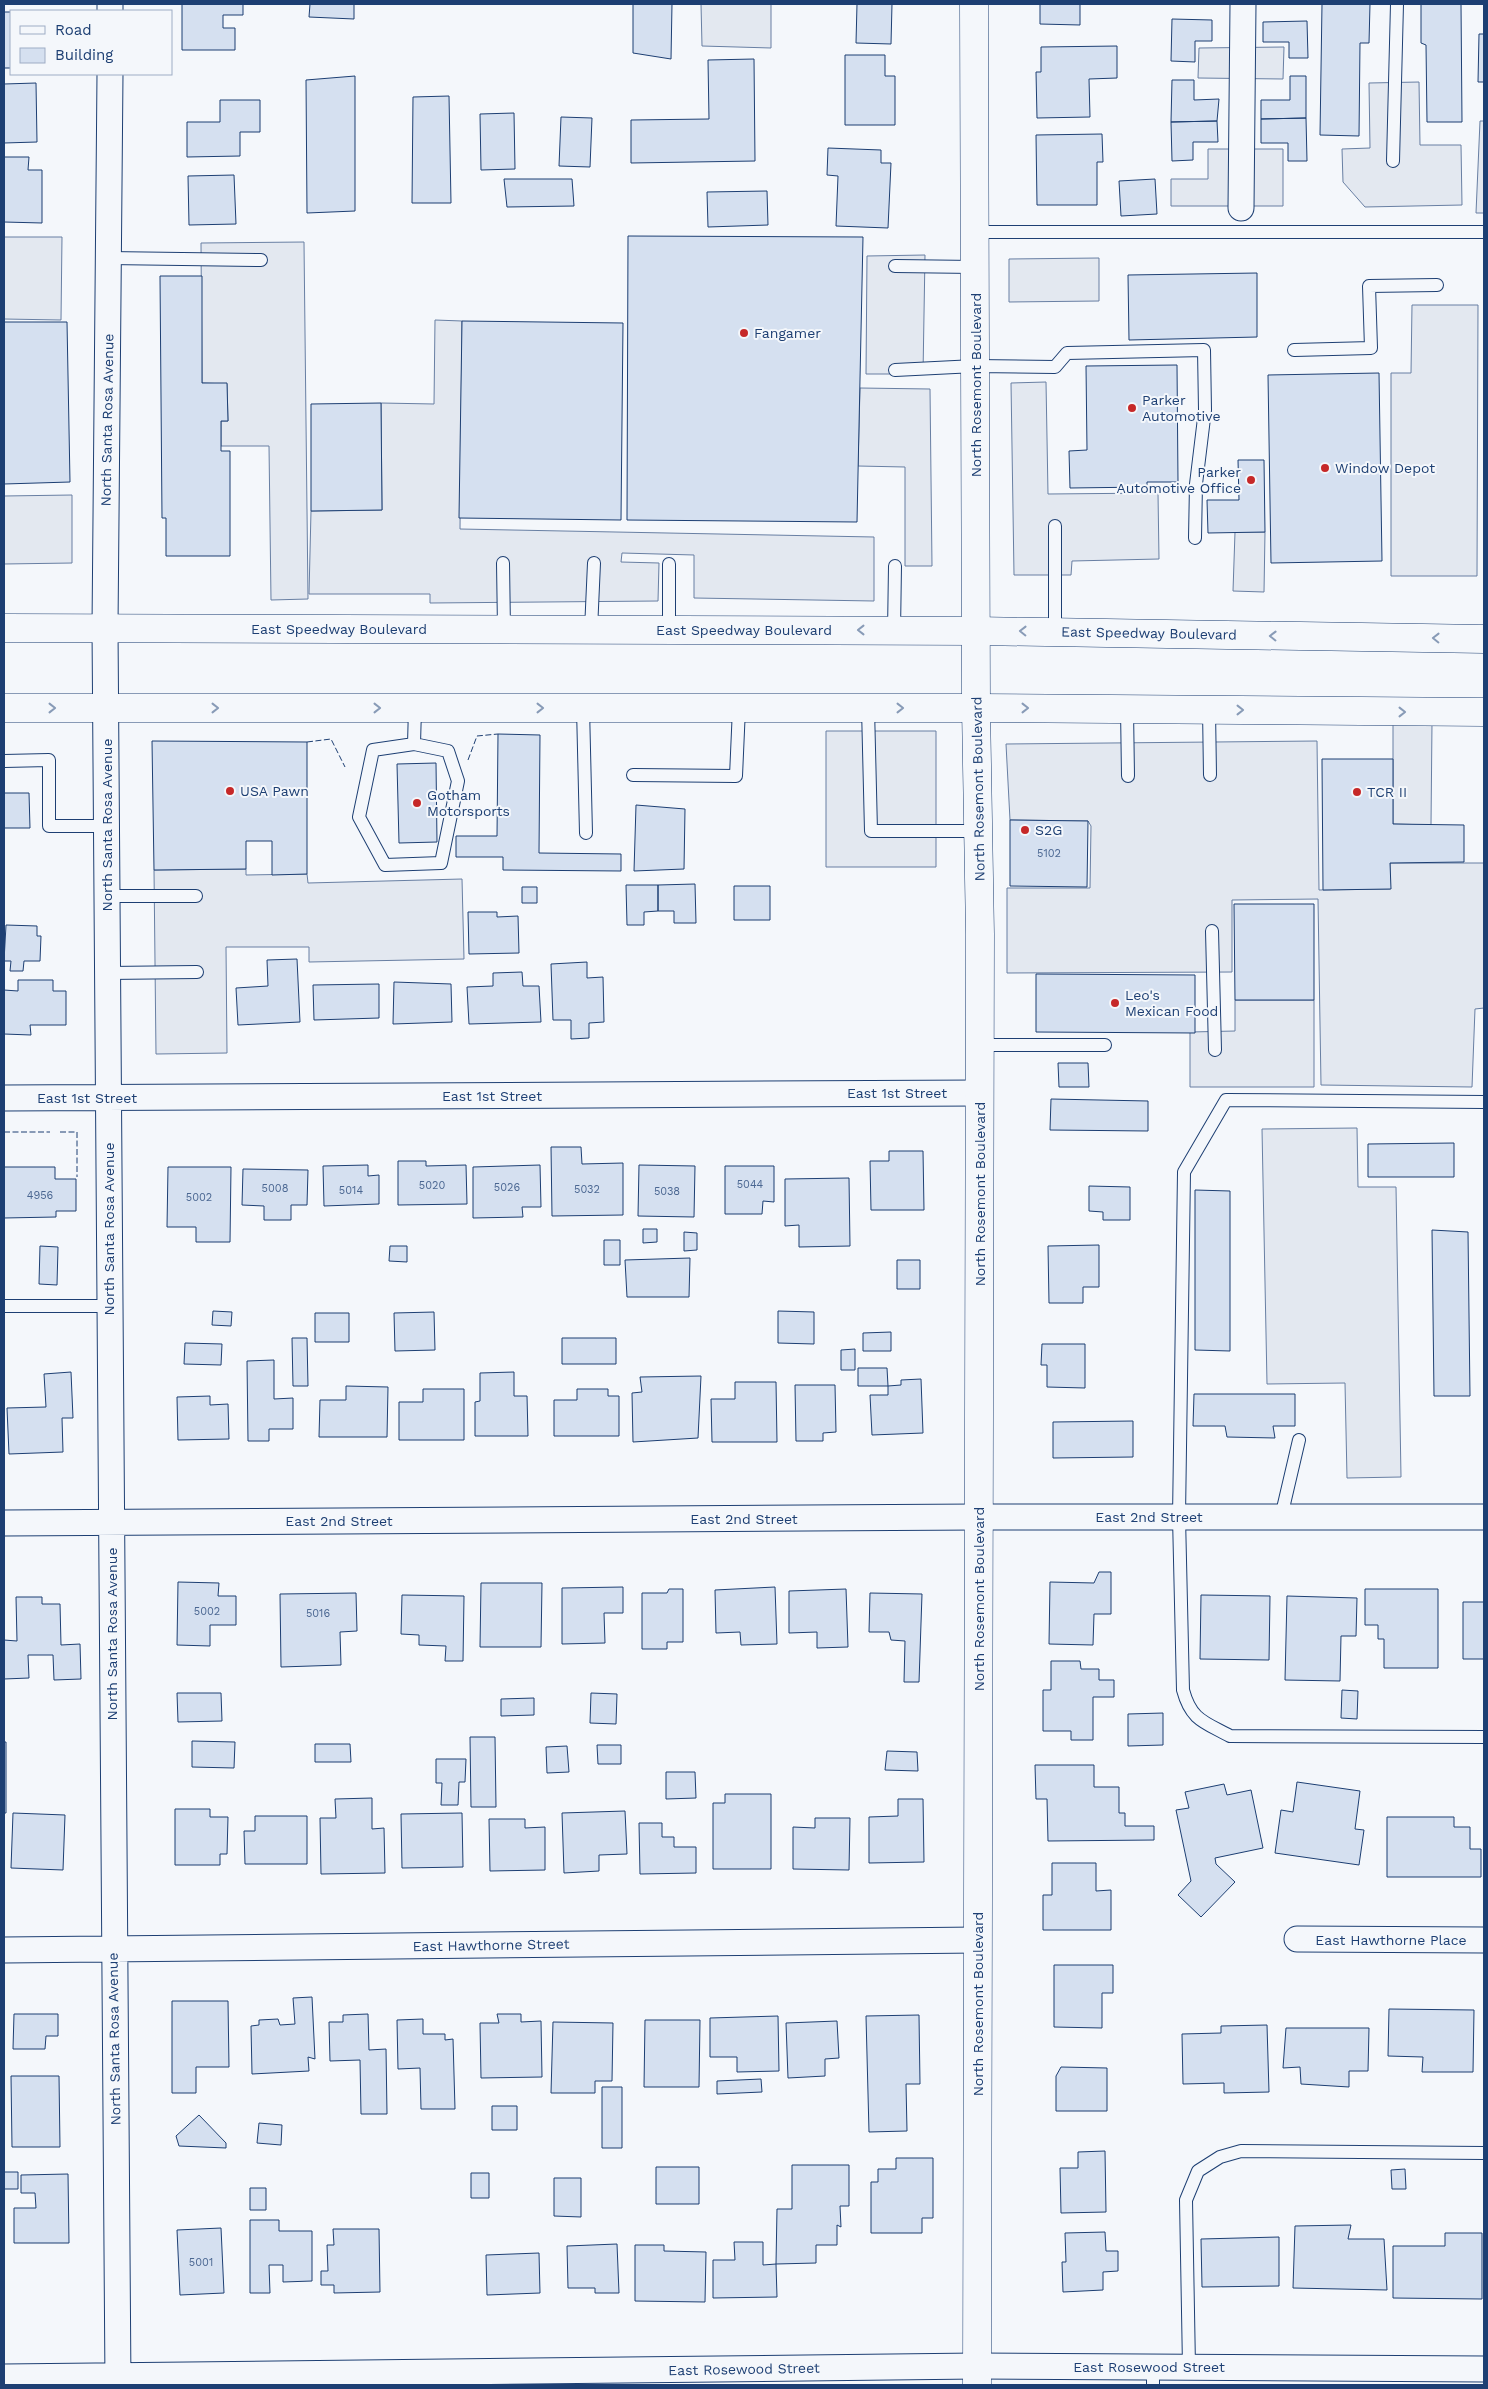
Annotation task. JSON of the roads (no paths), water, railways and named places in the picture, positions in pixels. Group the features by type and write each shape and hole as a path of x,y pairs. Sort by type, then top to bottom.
{"main road":[{"name":"North Rosemont Boulevard","path":"974,4 976,708 980,1045 977,2376"},
{"name":"East Speedway Boulevard","path":"4,628 977,630 1484,639"},
{"path":"4,708 976,708 1484,712"}],"street":[{"path":"1242,208 1243,4"},
{"name":"North Santa Rosa Avenue","path":"110,75 105,628 113,1948 118,2380"},
{"name":"East 1st Street","path":"4,1098 980,1093"},
{"name":"East 2nd Street","path":"4,1523 979,1517 1484,1517"},
{"name":"East Hawthorne Place","path":"1297,1939 1484,1940"},
{"name":"East Hawthorne Street","path":"4,1950 978,1940"},
{"name":"East Rosewood Street","path":"4,2377 118,2380 1154,2376 1190,2367 1394,2377 1484,2368"}],"lane":[{"path":"1394,161 1397,4"},
{"path":"975,232 1484,232"},
{"path":"108,258 261,260"},
{"path":"895,266 975,267"},
{"path":"1294,350 1371,348 1370,286 1437,284"},
{"path":"895,370 975,366 1055,367 1068,353 1204,350 1206,410 1196,484 1196,538"},
{"path":"1055,526 1055,632"},
{"path":"503,563 504,629"},
{"path":"590,630 594,563"},
{"path":"669,564 669,630"},
{"path":"894,630 895,566"},
{"path":"414,708 414,744"},
{"path":"583,708 586,833"},
{"path":"633,774 736,776 739,708"},
{"path":"868,708 871,831 978,830"},
{"path":"1127,709 1128,776"},
{"path":"1210,710 1210,776"},
{"path":"414,744 448,752 458,781 441,863 385,865 359,817 373,750 414,744"},
{"path":"4,761 49,760 49,826 106,826"},
{"path":"107,896 196,896"},
{"path":"1212,931 1215,1050"},
{"path":"108,973 197,972"},
{"path":"980,1045 1105,1045"},
{"path":"1484,1102 1226,1100 1184,1172 1179,1517 1183,1690 1186,1703 1197,1719 1230,1736 1484,1737"},
{"path":"4,1306 110,1306"},
{"path":"1281,1517 1299,1440"},
{"path":"1190,2367 1186,2200 1198,2171 1220,2156 1241,2151 1484,2154"}],"place":[{"name":"Fangamer","path":"744,333"},
{"name":"Parker Automotive","path":"1132,408"},
{"name":"Window Depot","path":"1325,468"},
{"name":"Parker Automotive Office","path":"1251,480"},
{"name":"USA Pawn","path":"230,791"},
{"name":"TCR II","path":"1357,792"},
{"name":"Gotham Motorsports","path":"417,803"},
{"name":"S2G","path":"1025,830"},
{"name":"Leo's Mexican Food","path":"1115,1003"}]}
